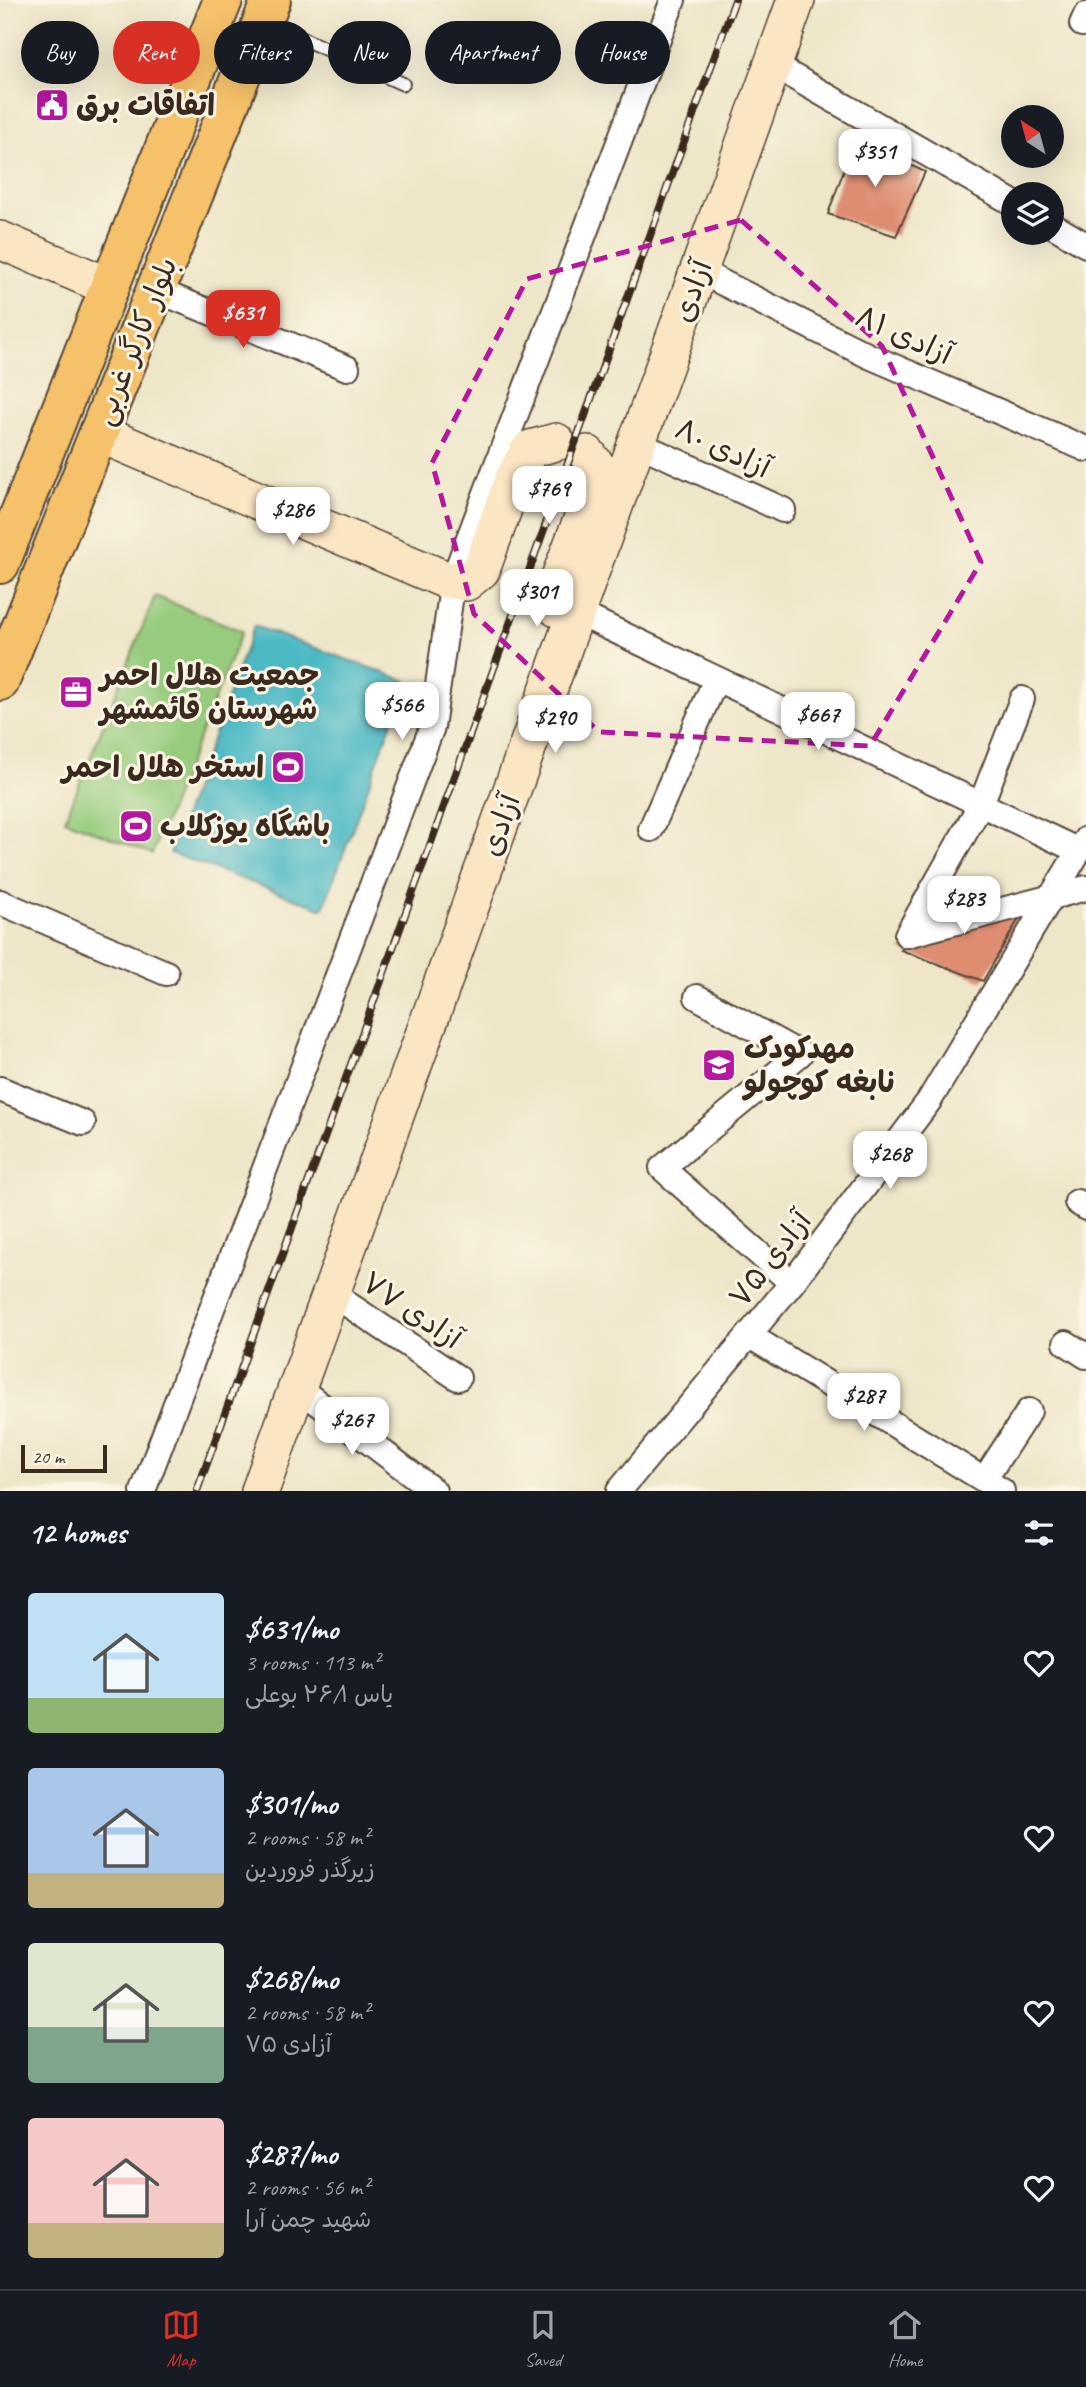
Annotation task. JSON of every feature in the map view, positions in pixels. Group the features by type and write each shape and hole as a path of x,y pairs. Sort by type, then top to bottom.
{"main road":[{"name":"بلوار کارگر غربی","path":"0,563 223,0"},
{"name":"بلوار کارگر غربی","path":"0,681 266,10"}],"street":[{"path":"143,1491 432,727 467,575 673,0"},
{"name":"آزادی","path":"260,1491 796,0"},
{"path":"773,65 1001,196"},
{"path":"1064,232 1086,245"},
{"path":"0,240 110,286"},
{"name":"آزادی ۸۱","path":"699,271 869,356 1086,449"},
{"path":"156,290 347,368"},
{"path":"98,433 444,579 467,575"},
{"name":"آزادی ۸۰","path":"637,443 783,510"},
{"path":"467,575 530,449 571,448 597,467 584,515 555,590 557,608 576,612 981,804 1083,845"},
{"path":"651,829 716,678"},
{"path":"1022,699 981,804 907,935 1086,888"},
{"name":"آزادی ۷۵","path":"619,1491 750,1336 929,1101 1083,845"},
{"path":"0,902 166,972"},
{"path":"697,997 800,1054 662,1168 792,1283"},
{"path":"0,1089 83,1123"},
{"name":"آزادی ۷۷","path":"331,1293 458,1378"},
{"path":"750,1336 993,1485 1029,1411"},
{"path":"298,1387 434,1491"}],"lane":[{"path":"266,10 328,43"}],"highlighted area":[{"path":"741,220 882,346 981,562 870,746 599,732 474,614 432,463 527,279"}],"green space":[{"path":"155,596 242,631 152,854 65,820"}],"water":[{"name":"استخر هلال احمر","path":"254,626 407,681 323,909 170,853"}],"building":[{"path":"855,139 925,172 896,236 828,214"},
{"path":"952,892 1021,915 983,981 901,950"}],"railway":[{"path":"197,1491 735,0"}],"place":[{"name":"اتفاقات برق","path":"52,105"},
{"name":"جمعیت هلال احمر شهرستان قائمشهر","path":"76,692"},
{"name":"استخر هلال احمر","path":"288,767"},
{"name":"باشگاه یوزکلاب","path":"136,826"},
{"name":"مهدکودک نابغه کوچولو","path":"719,1065"}]}
